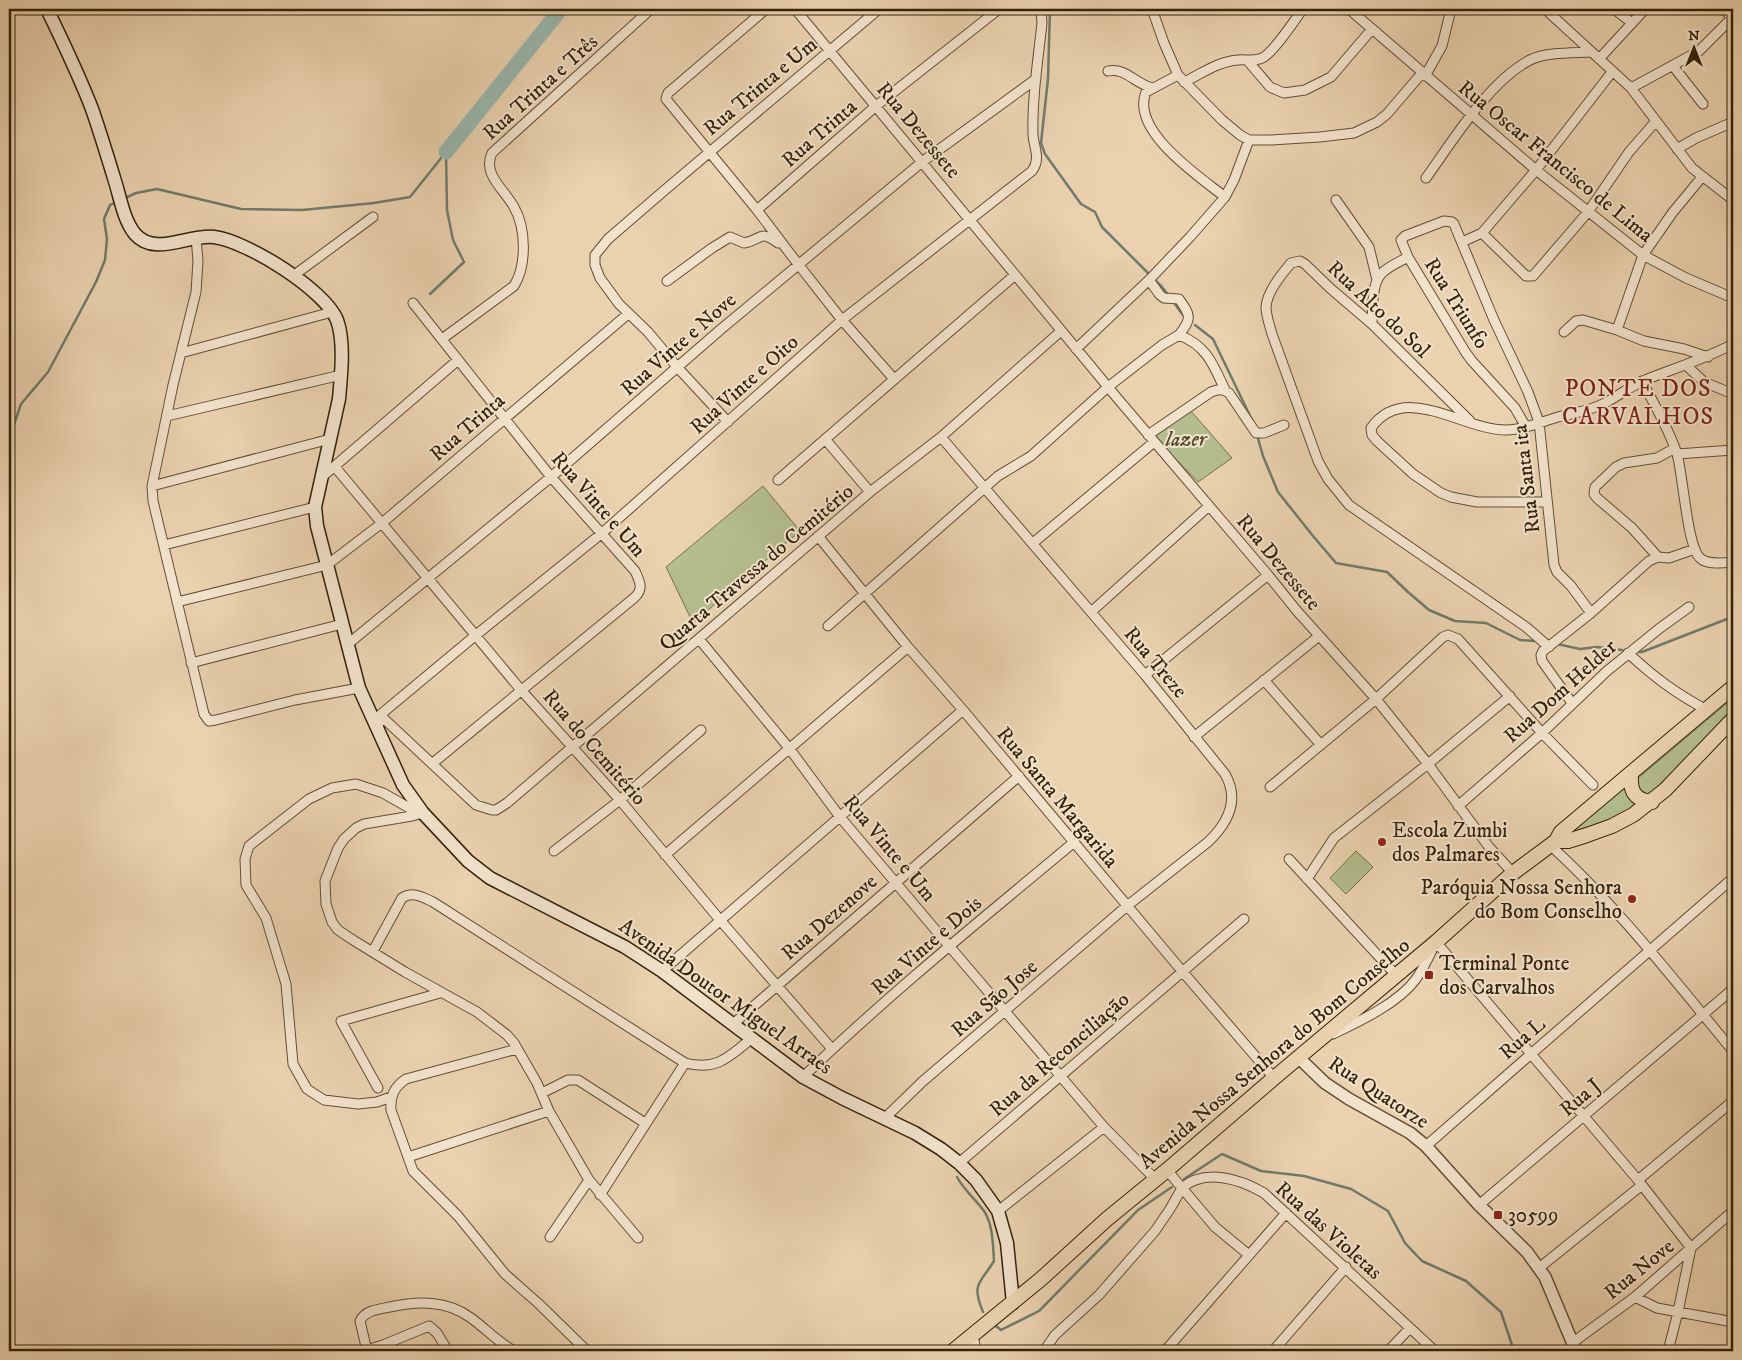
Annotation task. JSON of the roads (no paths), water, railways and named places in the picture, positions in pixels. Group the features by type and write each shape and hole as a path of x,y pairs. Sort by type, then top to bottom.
{"main road":[{"path":"47,9 81,82 109,159 124,213 136,235 145,242 158,246 196,237 216,237 238,244 274,262 330,307 340,332 341,375 339,399 315,507"},
{"name":"Avenida Doutor Miguel Arraes","path":"315,507 327,565 359,688 404,785 421,814 462,855 490,878 605,935 662,971 803,1077 915,1133 959,1163 976,1180 998,1211 1007,1243 1013,1303"},
{"name":"Avenida Nossa Senhora do Bom Conselho","path":"953,1351 1013,1303 1107,1219 1156,1180 1436,942 1513,873 1553,843 1561,832 1733,687"},
{"path":"1553,843 1612,826 1652,802 1666,790 1733,719"},
{"path":"1631,773 1633,792 1643,801 1652,802"}],"street":[{"name":"Rua Trinta e Três","path":"442,339 514,286 520,274 522,255 520,222 514,207 490,171 488,164 492,153 651,9"},
{"path":"766,9 668,93 666,96 667,103 757,210 842,320 894,379"},
{"name":"Rua Dezessete","path":"795,9 1076,349 1319,636 1376,699 1428,764 1489,847 1513,873"},
{"name":"Rua Trinta e Um","path":"709,152 879,9"},
{"name":"Rua Trinta","path":"757,210 876,106 998,9"},
{"path":"1036,79 1042,23 1041,9"},
{"path":"1152,9 1164,43 1181,78 1222,120 1250,140 1320,137 1354,132 1377,122 1387,114 1424,74 1442,46 1451,9"},
{"path":"1225,197 1166,148 1153,130 1145,113 1144,102 1146,92 1224,63 1257,60 1266,56 1303,9"},
{"name":"Rua Oscar Francisco de Lima","path":"1350,9 1536,170 1643,255 1686,278 1733,298"},
{"path":"1545,9 1631,88 1692,168 1733,200"},
{"path":"1614,9 1632,23"},
{"path":"1599,59 1645,9"},
{"path":"1631,88 1699,52 1733,17 1723,9"},
{"path":"1247,60 1270,87 1284,93 1305,90 1331,77 1372,29"},
{"path":"1426,178 1490,92 1529,60 1539,57 1591,52"},
{"path":"1673,66 1703,104"},
{"path":"1108,71 1119,70 1144,85 1153,88"},
{"path":"1462,242 1482,233 1536,170 1612,72"},
{"name":"Rua Vinte e Nove","path":"348,644 551,477 720,330 922,162 1036,79"},
{"name":"Rua Vinte e Oito","path":"380,715 601,534 842,320 969,218 1026,177 1037,163 1033,134 1036,79"},
{"path":"1482,233 1526,276 1530,277 1538,272 1588,212 1629,152 1656,121"},
{"path":"1677,149 1696,138 1733,122"},
{"path":"1076,349 1152,277 1225,197 1250,140"},
{"path":"709,152 608,239 595,255 595,265 600,278 628,314 648,332 728,422"},
{"path":"1617,330 1643,255 1673,212 1702,177"},
{"path":"1336,200 1369,247 1377,280"},
{"path":"293,276 373,218"},
{"name":"Rua Triunfo","path":"1454,224 1444,221 1405,236 1401,240 1408,258 1472,361 1515,408 1526,426"},
{"name":"Rua Santa ita","path":"1454,224 1494,320 1528,392 1539,422 1554,565 1557,572 1571,586 1591,613"},
{"path":"667,281 730,237 744,243 768,235 786,249"},
{"path":"196,237 198,261 196,292 152,486 153,501 204,714 207,720 210,721 295,700 359,688"},
{"path":"1372,324 1377,280 1385,270 1408,258"},
{"name":"Rua Alto do Sol","path":"1470,421 1372,324 1300,261 1291,263 1268,298 1266,308 1272,334 1318,461 1328,479 1349,505 1526,627 1549,647"},
{"path":"778,480 1015,275"},
{"path":"828,626 984,487 1031,456 1108,387 1162,345 1179,335 1189,322 1189,315 1179,299 1160,295 1152,277"},
{"name":"Rua Vinte e Um","path":"414,303 551,477 635,571 640,584 640,591 634,598 432,763"},
{"path":"181,354 332,312"},
{"name":"Rua Trinta","path":"327,565 382,524 628,314"},
{"path":"1564,332 1576,321 1583,320 1617,330 1644,342 1684,349 1708,357"},
{"name":"Quarta Travessa do Cemitério","path":"432,763 469,800 488,810 496,810 507,803 870,492 941,436 1061,331"},
{"path":"1179,335 1198,344 1204,351 1225,390"},
{"path":"1547,502 1478,502 1452,497 1413,474 1377,441 1372,435 1371,428 1394,410 1402,407 1419,407 1493,429 1514,429 1594,408 1642,381 1687,366 1733,344"},
{"path":"322,477 458,360"},
{"path":"1687,366 1704,382 1733,394"},
{"path":"167,416 341,375"},
{"path":"1642,381 1676,451 1688,520 1695,549 1700,559 1705,561 1733,562"},
{"path":"1033,543 1151,438 1211,392 1218,389 1230,393 1258,434 1284,425"},
{"name":"Rua Treze","path":"941,436 1145,674 1225,774 1230,783 1233,801 1218,833 1127,906"},
{"path":"152,486 330,439"},
{"path":"825,440 870,492"},
{"path":"1658,557 1632,528 1597,498 1594,490 1595,487 1616,467 1624,463 1657,458 1676,451 1733,450"},
{"name":"Rua do Cemitério","path":"335,467 521,690 620,800 720,920 832,1049"},
{"path":"1091,612 1209,506"},
{"path":"164,545 315,507"},
{"name":"Rua Santa Margarida","path":"818,536 908,647 1274,1078"},
{"path":"1572,703 1542,661 1541,655 1641,568 1658,557 1669,558 1695,549"},
{"path":"177,602 327,565"},
{"path":"1145,674 1268,575"},
{"name":"Rua Dom Helder","path":"1458,806 1628,653 1689,607"},
{"path":"191,662 342,624"},
{"path":"1194,737 1319,636"},
{"path":"1270,788 1376,699 1443,637 1454,636 1593,785"},
{"name":"Rua Vinte e Um","path":"699,639 789,748 840,817 1104,1127 1156,1180"},
{"path":"665,855 908,647"},
{"path":"1628,653 1663,684 1707,710"},
{"path":"1264,680 1321,745"},
{"path":"1307,879 1334,838 1510,696"},
{"path":"662,971 963,710"},
{"path":"378,730 380,715"},
{"path":"380,715 432,763"},
{"path":"554,851 620,800 701,730"},
{"name":"Rua Dezenove","path":"733,1024 1018,776"},
{"path":"391,1097 377,1102 349,1103 324,1100 307,1088 294,1064 286,984 266,918 246,885 245,859 249,846 309,799 332,788 356,784 383,793 421,814"},
{"path":"421,814 373,822 356,828 344,839 338,848 325,881 326,904 332,922 338,930 405,972 469,1007 507,1035 542,1093 549,1111 588,1180 638,1238"},
{"name":"Rua Vinte e Dois","path":"803,1077 832,1049 1073,842"},
{"path":"1553,843 1650,950 1733,1050"},
{"path":"1289,859 1396,975"},
{"name":"Rua L","path":"1426,1146 1733,878"},
{"path":"373,951 402,898 414,894 433,902 686,1063 700,1066 715,1064 752,1038"},
{"name":"Rua São Jose","path":"886,1118 922,1082 1127,906"},
{"name":"Rua da Reconciliação","path":"959,1163 1244,919"},
{"path":"1317,1042 1378,1010 1400,994 1415,980 1436,942 1640,1182 1691,1248 1733,1211"},
{"name":"Rua J","path":"1479,1205 1733,989"},
{"path":"378,1088 341,1020 440,992"},
{"path":"517,1049 406,1078 393,1091 391,1110 413,1171 458,1216 500,1270 539,1304 587,1351"},
{"name":"Rua Quatorze","path":"1299,1058 1324,1083 1410,1134 1426,1146 1479,1205 1527,1252 1539,1268 1552,1293 1574,1347"},
{"path":"600,1195 645,1123 686,1063"},
{"path":"542,1093 568,1080 578,1080 645,1123"},
{"path":"1539,1268 1733,1101"},
{"path":"408,1157 549,1111"},
{"path":"998,1211 1104,1127"},
{"path":"1167,1170 1215,1227 1249,1255"},
{"name":"Rua das Violetas","path":"1182,1188 1188,1182 1198,1179 1218,1178 1240,1182 1264,1193 1435,1351"},
{"path":"550,1237 588,1180"},
{"path":"1044,1351 1055,1335 1099,1295 1155,1231 1182,1188"},
{"path":"1165,1351 1286,1213"},
{"name":"Rua Nove","path":"1574,1347 1691,1248"},
{"name":"Rua Nove","path":"1668,1351 1691,1248"},
{"path":"1273,1351 1346,1268"},
{"path":"1634,1297 1656,1308 1733,1322"},
{"path":"448,1351 437,1333 429,1326 366,1351 360,1321 364,1315 383,1308 420,1303 445,1305 459,1310 514,1351"},
{"path":"1388,1351 1410,1328"},
{"path":"973,1335 976,1351"}],"waterway":[{"path":"446,152 561,9"},
{"path":"1050,9 1048,79 1041,143 1045,154 1081,204 1095,212 1102,227 1169,296"},
{"path":"123,199 136,193 157,189 241,209 302,210 374,203 410,197 446,152"},
{"path":"430,294 464,262 453,240 447,210 446,154"},
{"path":"9,439 21,404 48,372 96,282 105,260 107,239 104,219 110,205 116,202"},
{"path":"1172,300 1183,315"},
{"path":"1195,325 1213,339 1253,422"},
{"path":"1257,435 1263,456 1278,492 1336,563 1387,572 1429,610 1455,621 1486,623 1520,640 1535,641"},
{"path":"1639,652 1727,619 1733,612"},
{"path":"1557,644 1580,649 1597,647 1622,650"},
{"path":"1184,1179 1222,1154 1261,1171 1304,1176 1351,1189 1388,1211 1405,1243 1422,1261 1466,1281 1501,1312 1514,1351"},
{"path":"957,1177 984,1211 991,1229 994,1261 981,1280 978,1289 979,1302 983,1312"},
{"path":"996,1326 1001,1330 1039,1311 1138,1210 1172,1187"}],"place":[{"name":"Escola Zumbi dos Palmares","path":"1382,842"},
{"name":"Paróquia Nossa Senhora do Bom Conselho","path":"1632,899"},
{"name":"Terminal Ponte dos Carvalhos","path":"1429,975"},
{"name":"30599","path":"1498,1215"}],"district":[{"name":"PONTE DOS CARVALHOS","path":"1638,402"}],"park label":[{"name":"lazer","path":"1186,439"}]}
